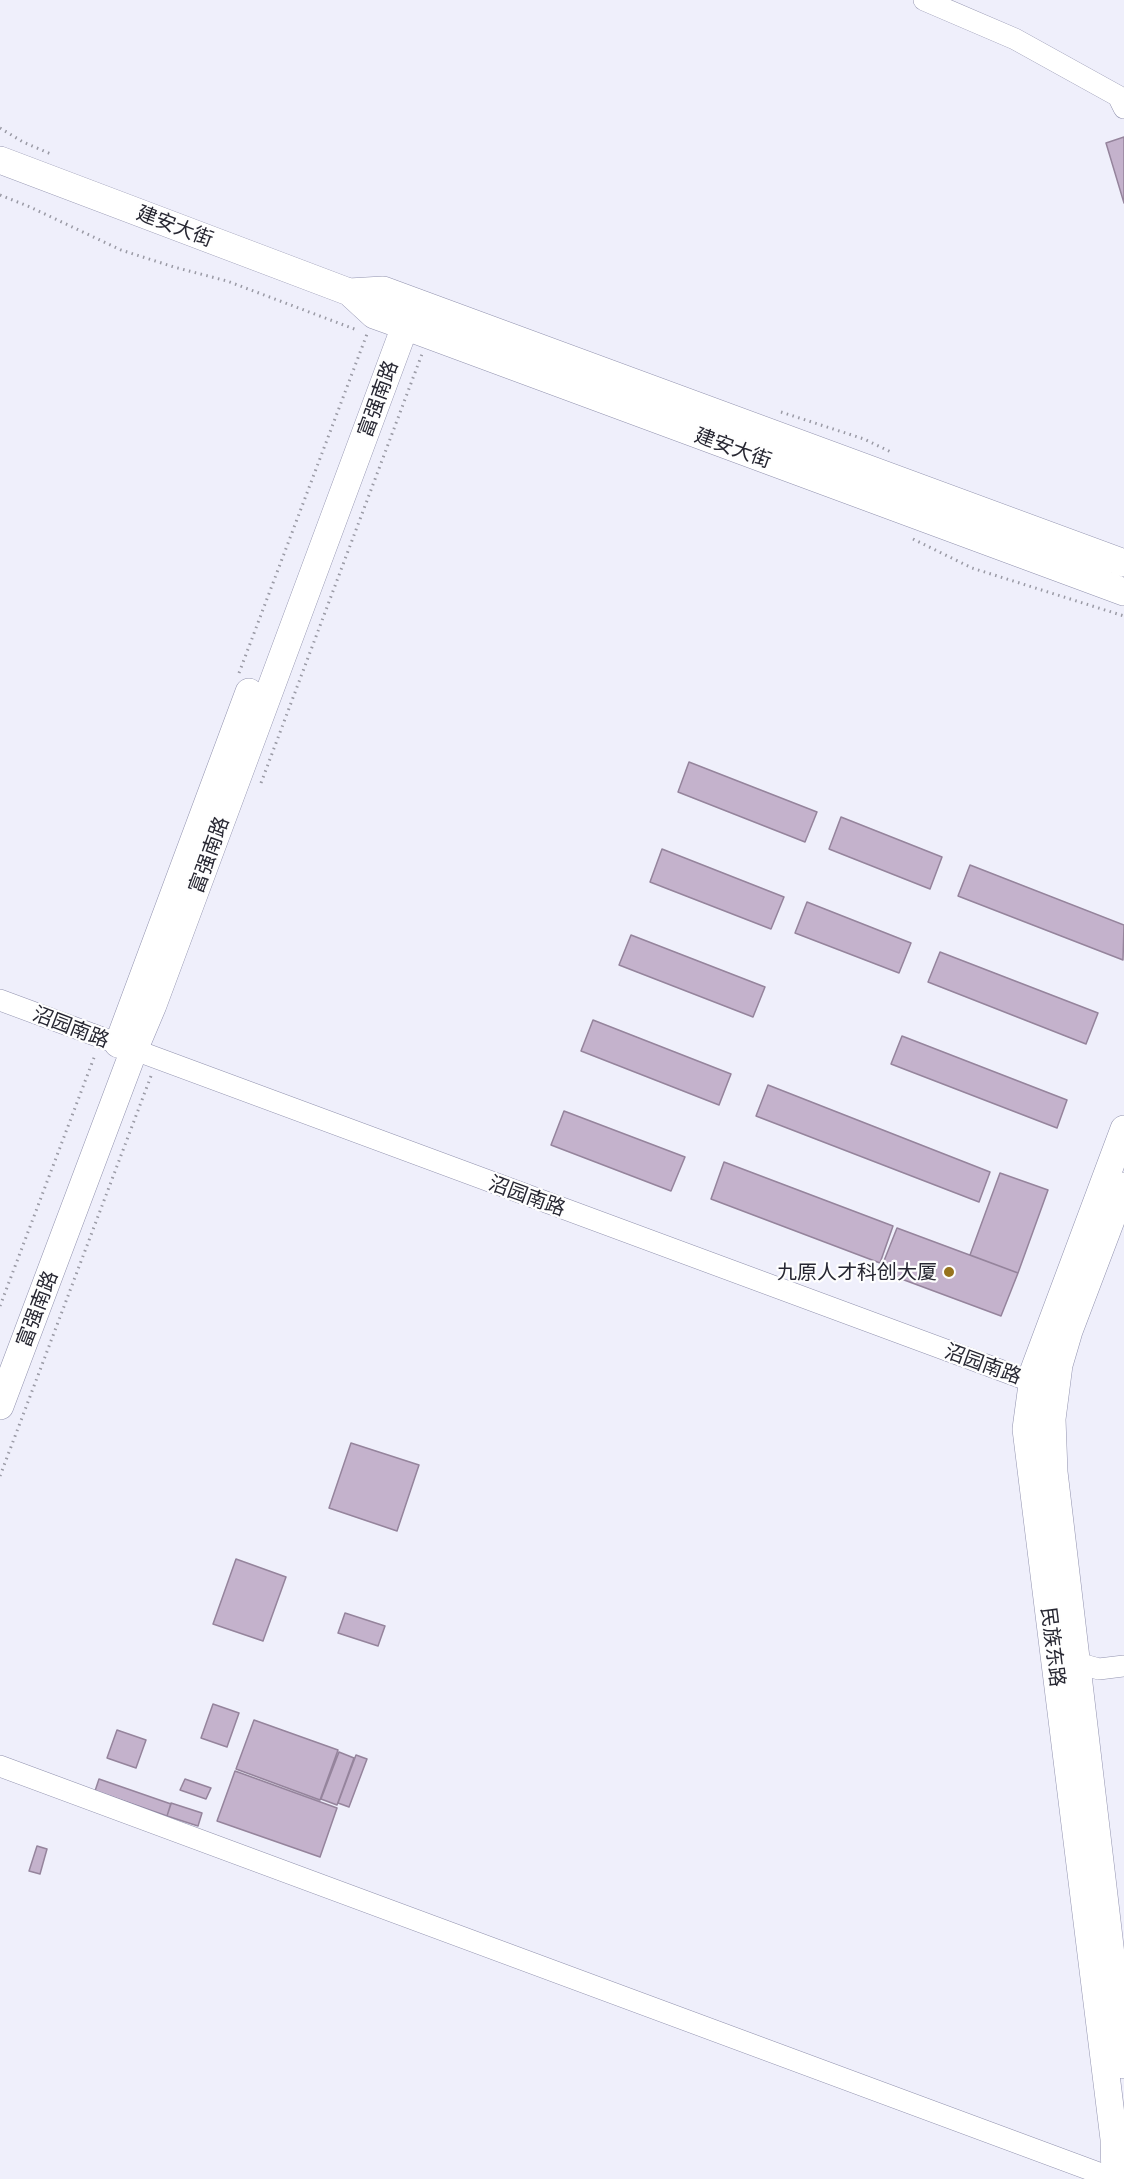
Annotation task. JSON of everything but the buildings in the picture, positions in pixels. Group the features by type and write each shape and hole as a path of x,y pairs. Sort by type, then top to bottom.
{"main road":[{"name":"建安大街","path":"0,160 349,292 383,290 401,311 1124,592"},
{"name":"建安大街","path":"401,311 1124,563"},
{"name":"富强南路","path":"0,1356 126,1047 161,982 401,311"},
{"name":"富强南路","path":"0,1406 126,1047"},
{"name":"民族东路","path":"1124,1129 1034,1370 1044,1386 1052,1419 1054,1461 1124,2066"},
{"name":"民族东路","path":"1115,2179 1114,2139 1026,1429 1044,1386 1059,1365 1069,1331 1124,1186"}],"street":[{"path":"924,0 1016,39 1118,96 1124,108"},
{"name":"沼园南路","path":"0,1000 1044,1386"},
{"path":"1077,1663 1099,1669 1124,1666"},
{"path":"0,1766 1115,2179"}],"place":[{"name":"九原人才科创大厦","path":"949,1272"}]}
